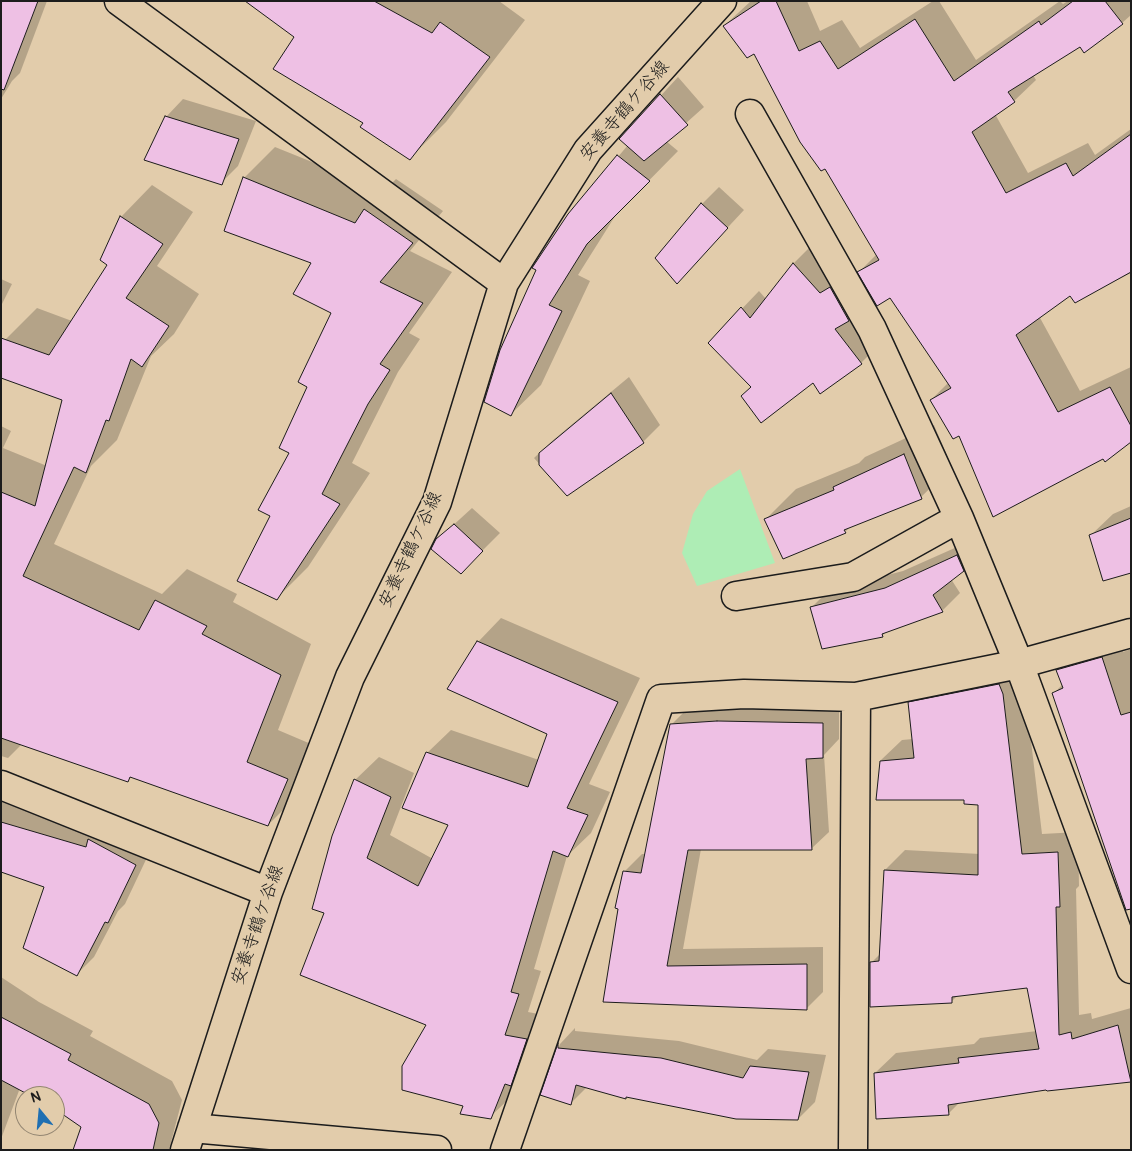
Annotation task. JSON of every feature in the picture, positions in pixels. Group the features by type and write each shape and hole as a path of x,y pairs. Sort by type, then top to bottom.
{"street":[{"path":"119,1 504,283"},
{"name":"安養寺鶴ケ谷線","path":"189,1139 268,892 350,677 437,502 504,283 588,150 722,1"},
{"path":"750,114 872,329 959,518 1018,664 1131,970"},
{"path":"736,596 853,577 959,518"},
{"path":"505,1150 661,698 744,694 856,697 1018,664 1131,633"},
{"path":"853,1150 856,697"},
{"path":"1,785 268,892"},
{"path":"189,1139 437,1150"}],"green space":[{"path":"740,469 775,563 697,586 682,553 693,514 707,491"}],"building":[{"path":"1,1 38,1 4,90 1,89"},
{"path":"245,1 374,1 432,33 440,22 490,57 410,160 360,127 363,123 273,69 294,37"},
{"path":"761,1 776,1 799,51 820,41 838,69 915,19 954,81 1039,21 1041,25 1073,1 1105,1 1123,24 1084,53 1080,47 1008,92 1015,102 972,132 1006,193 1066,163 1073,176 1131,134 1131,272 1075,303 1070,296 1016,335 1058,412 1110,387 1131,426 1131,442 1105,462 1103,459 993,517 959,436 953,439 930,400 951,388 890,298 877,306 857,272 879,260 825,169 821,171 800,142 754,54 747,58 723,26"},
{"path":"660,94 688,125 644,161 619,139"},
{"path":"165,116 239,139 222,185 144,160"},
{"path":"617,155 650,181 587,244 549,305 562,311 511,416 484,402 500,350 536,270 532,268 568,214"},
{"path":"243,177 355,223 364,209 413,243 380,282 423,303 380,364 390,370 368,404 322,494 340,504 277,600 237,581 270,516 258,510 289,453 279,448 307,387 298,382 331,313 293,294 311,263 224,231"},
{"path":"701,203 728,228 677,284 655,258"},
{"path":"120,216 163,244 126,298 169,326 142,367 131,359 109,421 106,420 86,473 74,467 23,576 139,630 155,600 207,626 202,634 281,675 247,762 288,779 268,826 130,777 128,782 1,738 1,492 35,506 62,400 1,378 1,338 49,355 107,265 100,260"},
{"path":"793,263 820,293 830,287 849,321 835,329 862,364 820,394 813,383 761,423 741,396 751,387 708,343 741,307 750,318"},
{"path":"611,393 644,443 567,496 539,465 539,453"},
{"path":"904,454 922,499 844,530 846,533 783,559 764,519 834,490 833,487"},
{"path":"1131,518 1131,573 1103,581 1089,535"},
{"path":"454,524 483,551 461,574 431,549 436,539"},
{"path":"957,555 964,571 933,595 943,612 882,634 883,637 822,649 810,607 885,588"},
{"path":"477,641 618,702 567,808 588,815 568,857 553,851 511,992 519,994 505,1035 527,1039 511,1086 505,1084 491,1119 460,1114 463,1106 402,1090 402,1066 426,1025 300,975 324,913 312,909 332,836 354,779 391,797 367,858 418,886 448,825 402,808 426,752 528,787 547,734 447,689"},
{"path":"1102,657 1121,715 1131,712 1131,909 1126,910 1052,693 1063,688 1056,670"},
{"path":"999,684 1003,694 1022,854 1058,852 1060,907 1056,907 1059,1035 1071,1032 1072,1039 1118,1025 1131,1082 1046,1090 948,1105 949,1115 876,1119 874,1073 959,1063 958,1058 1039,1049 1027,988 952,997 952,1003 870,1007 870,962 879,961 884,870 978,875 978,805 964,804 964,800 876,800 880,761 914,758 908,702"},
{"path":"717,721 823,723 823,758 806,759 812,850 688,850 667,966 807,964 807,1010 603,1002 618,909 615,908 623,871 641,873 670,724"},
{"path":"1,822 86,847 88,839 136,865 108,923 105,922 77,976 23,948 44,887 1,872"},
{"path":"1,1017 71,1054 68,1060 149,1104 159,1123 153,1150 73,1150 81,1127 65,1116 65,1086 15,1087 1,1080"},
{"path":"558,1043 558,1048 661,1058 743,1078 750,1066 809,1072 798,1120 736,1119 626,1097 626,1099 576,1085 571,1105 540,1095"}]}
